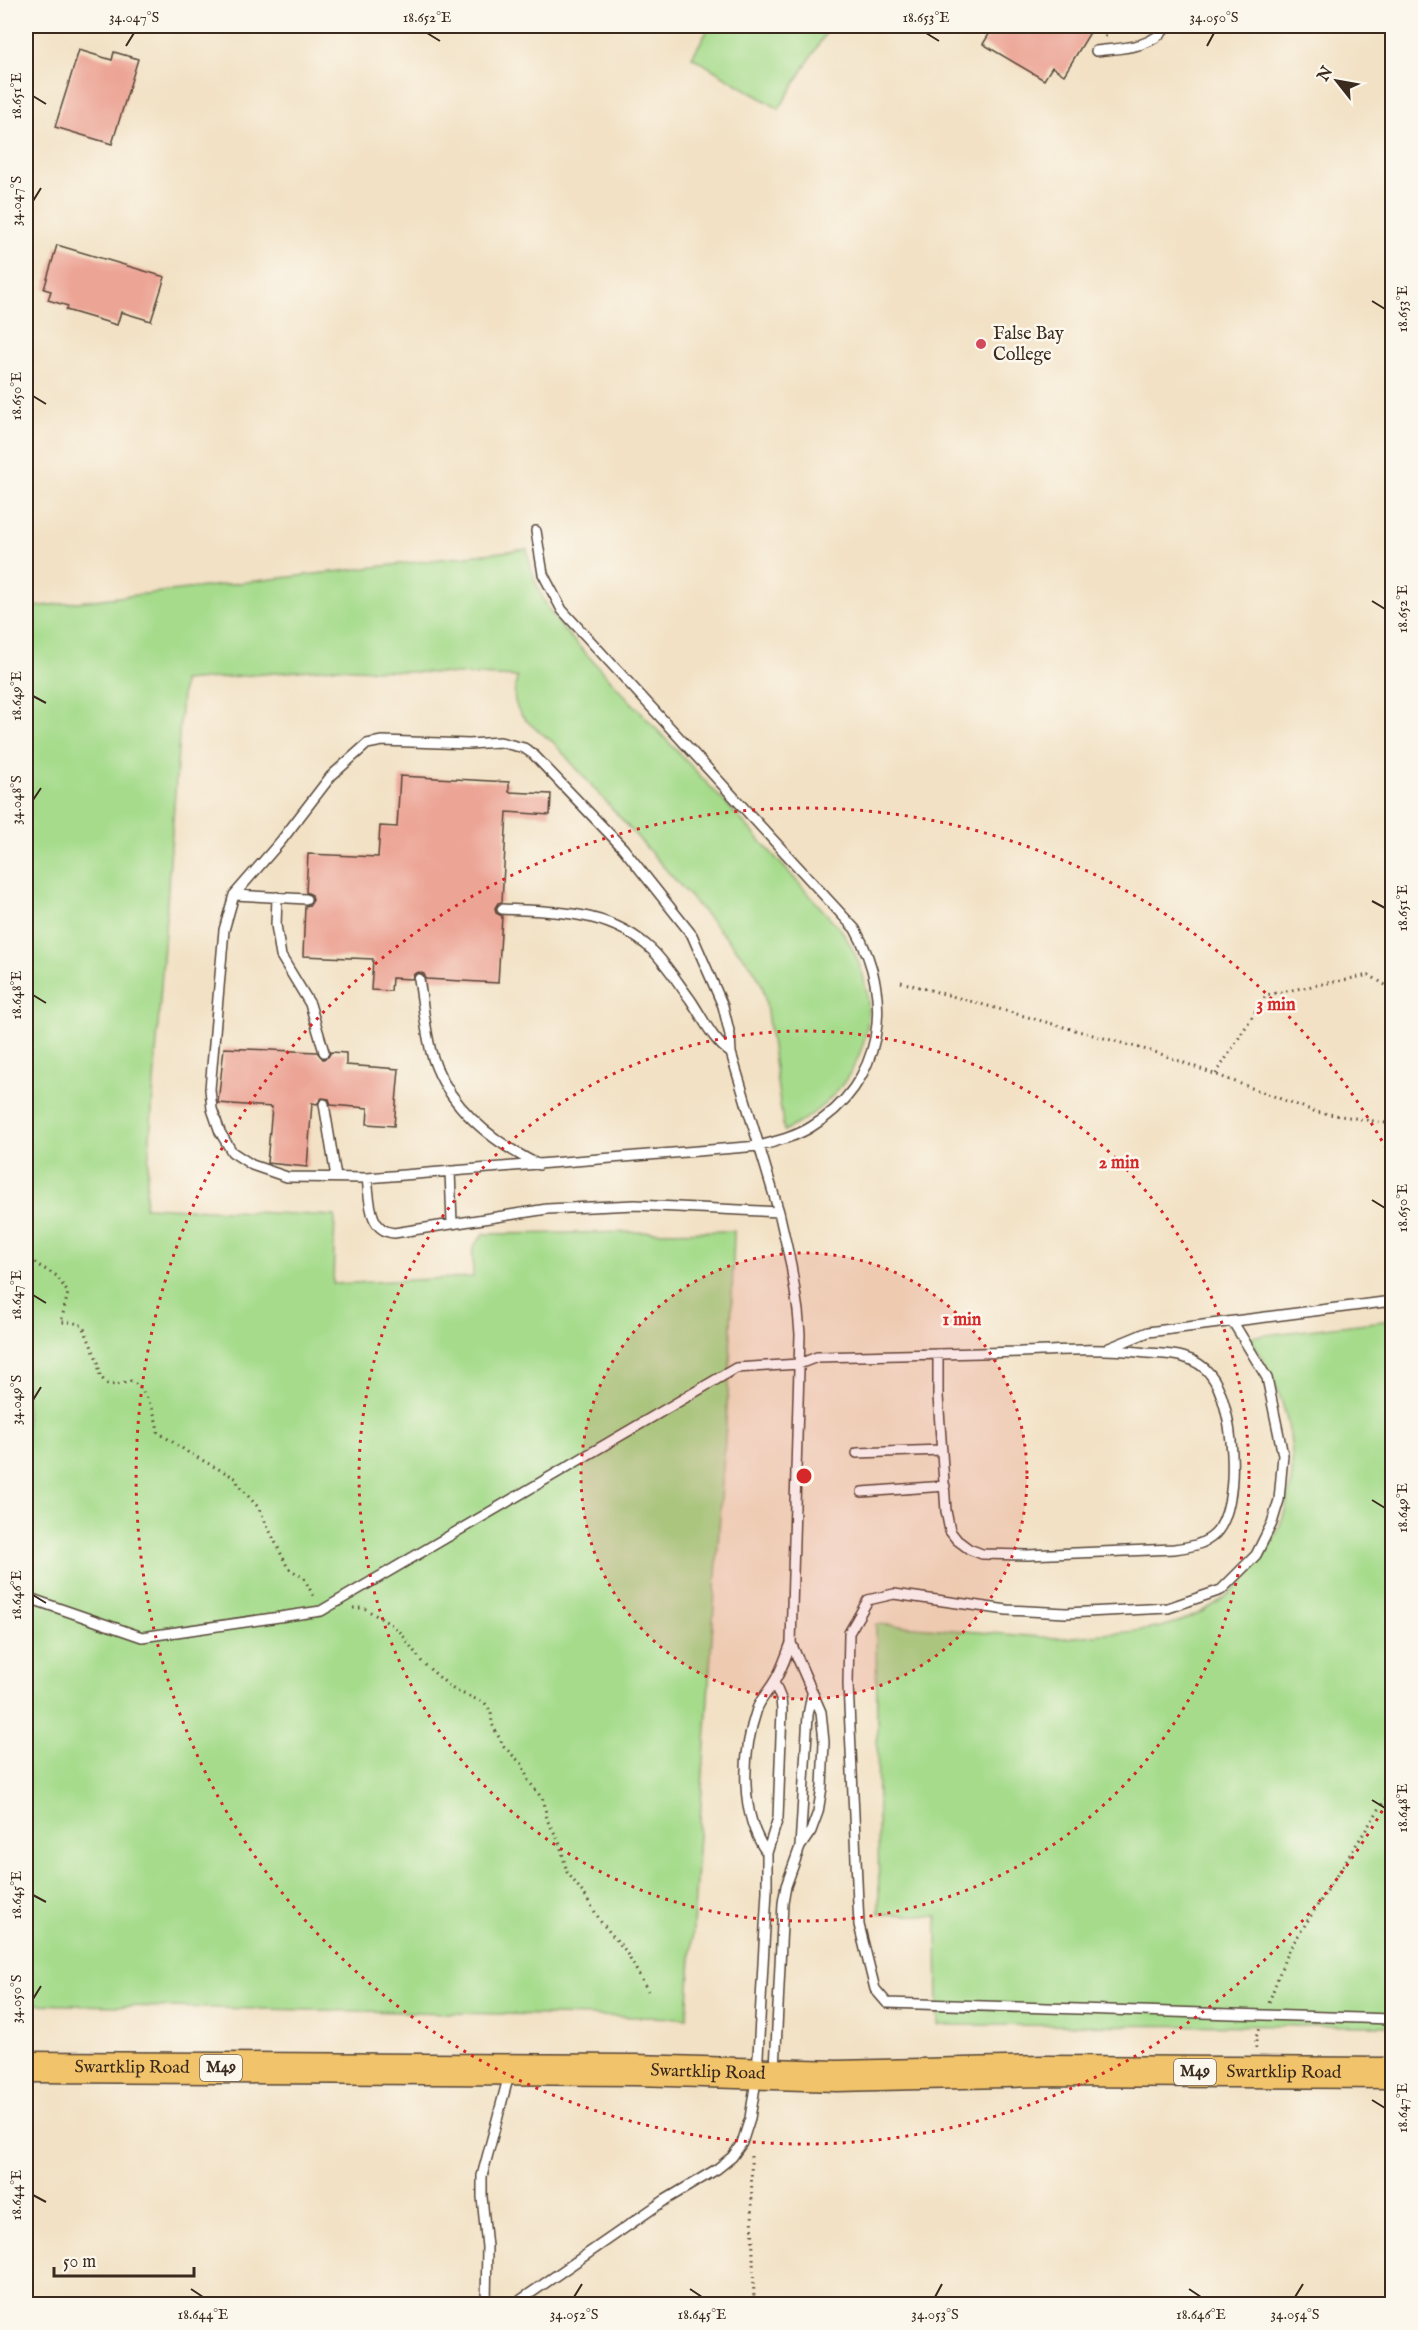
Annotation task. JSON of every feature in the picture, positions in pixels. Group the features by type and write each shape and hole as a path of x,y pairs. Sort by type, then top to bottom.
{"main road":[{"name":"Swartklip Road","path":"26,2067 635,2070 837,2076 1044,2071 1392,2073"}],"lane":[{"path":"1096,51 1130,47 1150,41 1162,33 1167,26"},
{"path":"536,531 543,574 562,610 855,929 870,958 877,988 878,1018 873,1047 859,1078 839,1106 812,1127 797,1135 759,1146 540,1166 367,1178 287,1177 252,1165 232,1152 220,1132 212,1109 210,1089 216,1002 224,930 234,894 281,841 332,776 367,744 382,741 469,744 500,742 514,745 533,754 623,848 692,935 723,1006 730,1035 731,1053 759,1146 779,1212 794,1286 800,1334 791,1643 774,1682 757,1708 747,1757 748,1805 756,1836 767,1853"},
{"path":"234,894 306,899"},
{"path":"277,897 276,925 280,956 310,1004 324,1052"},
{"path":"502,909 600,918 621,928 654,952 692,1002 718,1045 731,1053"},
{"path":"419,979 432,1052 438,1069 453,1094 467,1114 487,1134 540,1166"},
{"path":"324,1104 336,1177"},
{"path":"450,1171 452,1223"},
{"path":"367,1178 374,1224 384,1233 547,1209 635,1205 779,1212"},
{"path":"1107,1349 1148,1332 1392,1302"},
{"path":"1233,1322 1267,1378 1284,1455 1279,1500 1272,1523 1257,1555 1221,1590 1168,1608 1066,1613 1007,1610 894,1594 868,1600 849,1633 859,1925 875,1989 887,2003 1392,2019"},
{"path":"26,1597 142,1637 321,1611 736,1368 799,1364 817,1357 1107,1349 1187,1358 1210,1373 1219,1388 1226,1412 1231,1455 1232,1494 1228,1509 1216,1533 1207,1541 1195,1546 1174,1549 1026,1555 982,1554 963,1545 950,1531 945,1511 938,1396 938,1354"},
{"path":"857,1453 942,1450"},
{"path":"862,1492 945,1486"},
{"path":"515,2304 664,2200 717,2169 732,2157 742,2143 766,2074 786,1886 800,1847 815,1823 823,1776 822,1718 791,1643"},
{"path":"766,2074 767,1853 777,1828 780,1784 781,1699 774,1682"},
{"path":"800,1847 808,1716 812,1694"},
{"path":"486,2304 487,2247 482,2176 510,2070"}],"path":[{"path":"1216,1074 1266,995 1370,975 1392,988"},
{"path":"901,982 1158,1053 1316,1112 1392,1124"},
{"path":"1257,2073 1256,2037 1287,1953 1392,1789"},
{"path":"750,2118 754,2304"}],"green space":[{"path":"710,26 830,26 779,109 692,57"},
{"path":"527,549 539,591 562,628 842,931 858,960 866,989 868,1018 863,1045 852,1070 835,1094 812,1114 784,1131 765,998 762,985 753,968 554,743 521,714 514,698 517,677 334,668 183,681 145,1207 335,1216 333,1284 473,1277 473,1247 484,1234 734,1231 730,1362 687,2018 26,2004 26,608"},
{"path":"1392,1320 1392,2026 938,2025 937,1916 879,1914 876,1624 1062,1638 1163,1626 1197,1614 1215,1604 1246,1578 1270,1546 1286,1508 1291,1486 1291,1441 1287,1419 1272,1376 1249,1337"}],"building":[{"path":"994,26 1094,26 1064,75 1052,67 1044,80 983,44"},
{"path":"79,50 112,60 114,52 138,59 112,144 55,127"},
{"path":"57,245 165,277 151,321 121,312 117,325 66,310 68,306 48,300 51,291 44,289"},
{"path":"400,776 509,782 509,792 551,794 550,815 507,812 502,902 498,903 495,908 496,913 502,916 498,983 426,979 424,974 419,972 414,974 412,979 392,978 391,991 371,990 373,959 303,956 305,906 310,905 313,900 312,895 306,892 308,854 378,857 380,826 397,827"},
{"path":"224,1048 317,1052 323,1059 331,1052 346,1053 346,1065 399,1069 394,1126 367,1124 368,1108 331,1105 329,1099 322,1098 317,1104 312,1103 307,1167 267,1163 272,1107 218,1103"}],"place":[{"name":"False Bay College","path":"981,344"}]}
